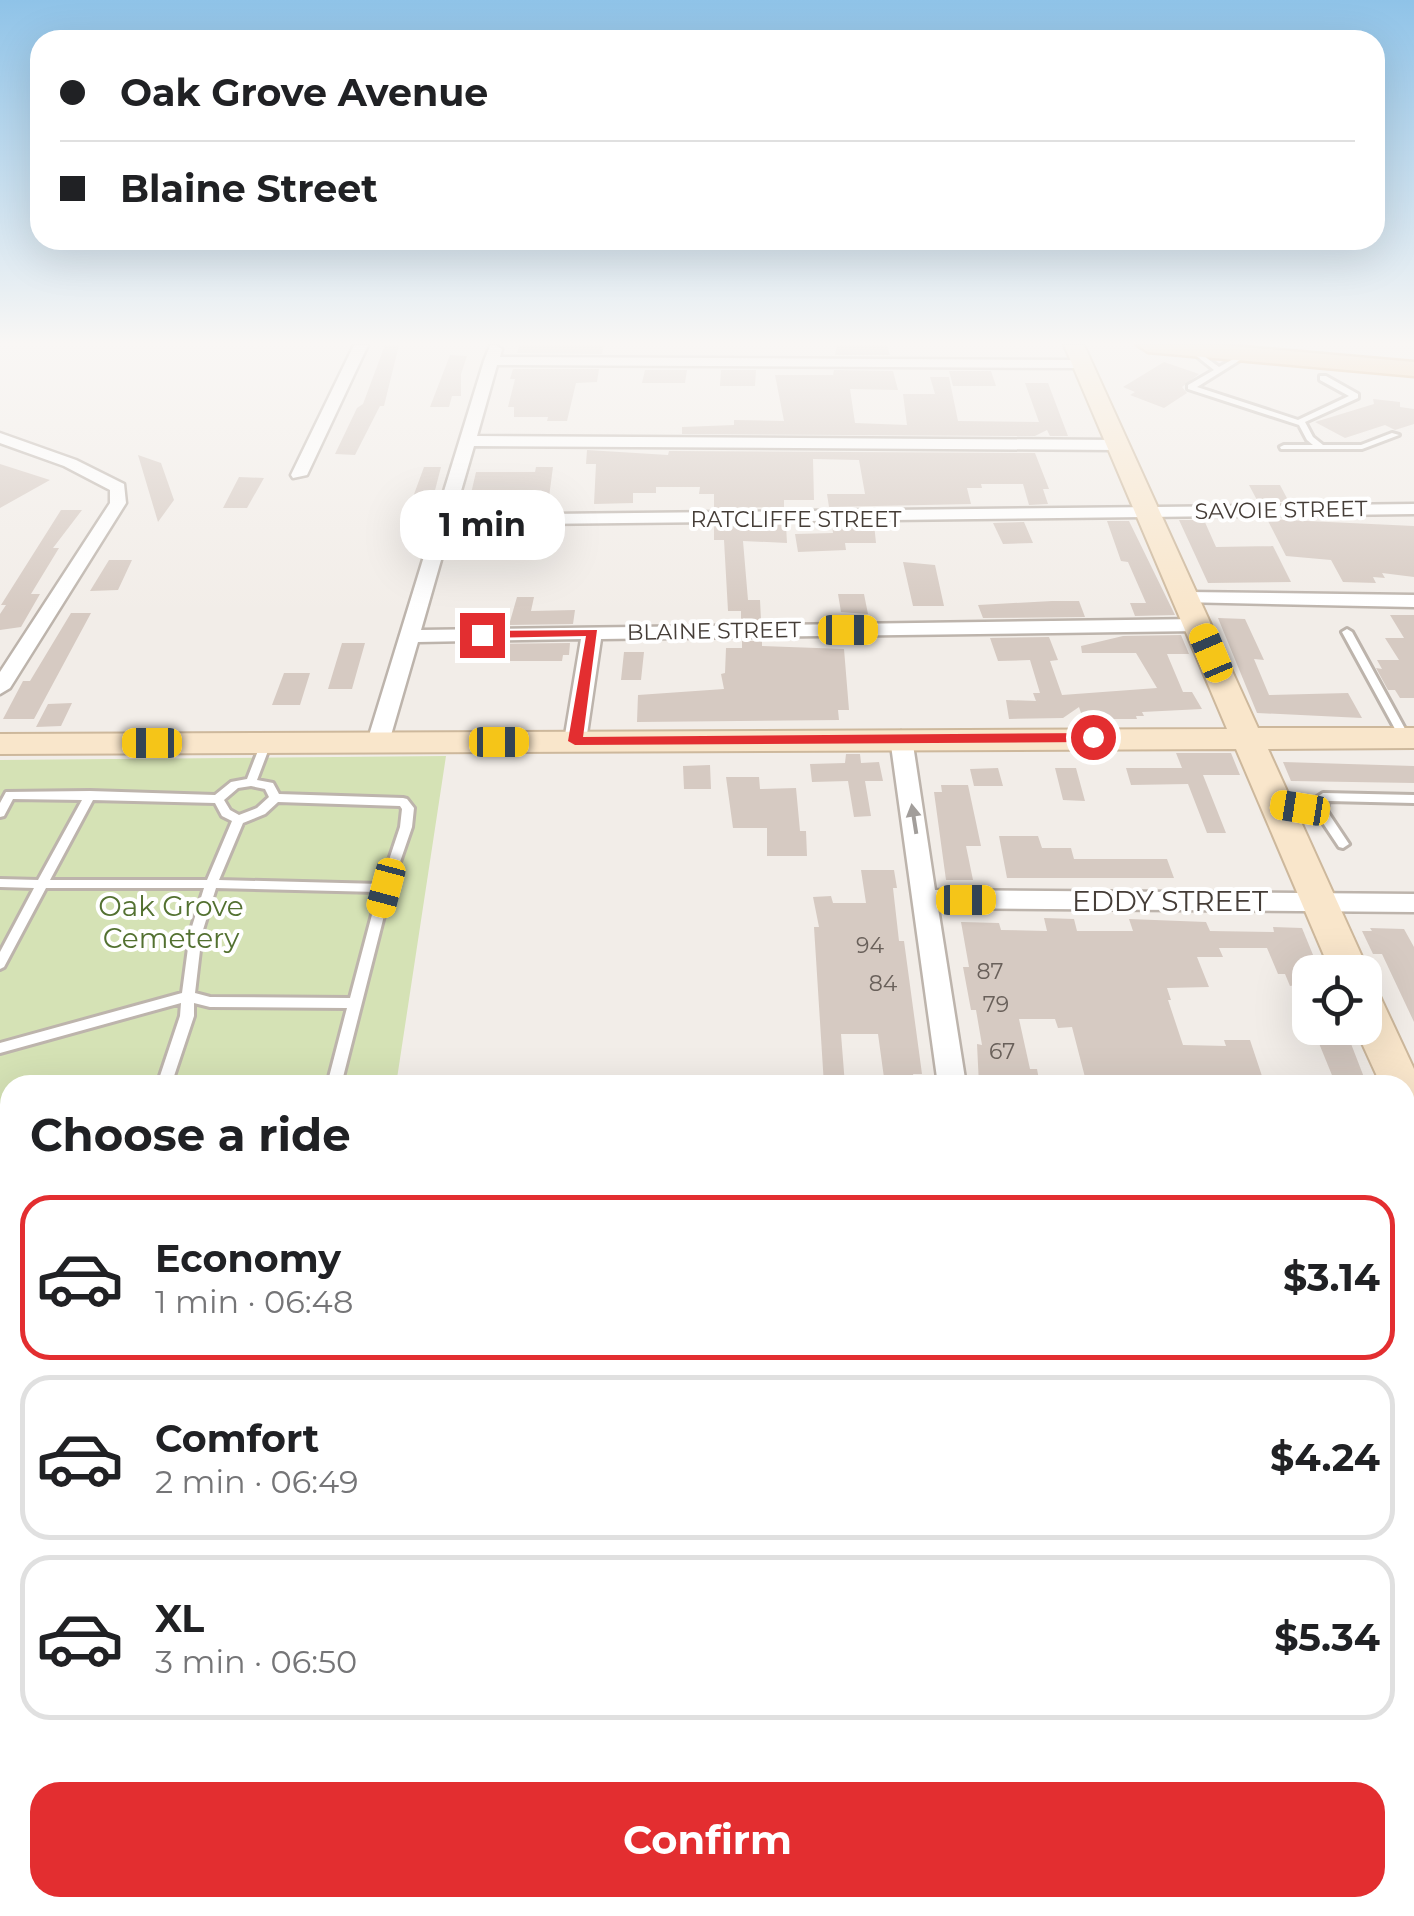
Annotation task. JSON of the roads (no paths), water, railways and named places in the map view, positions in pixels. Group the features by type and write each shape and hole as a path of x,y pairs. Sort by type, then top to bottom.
{"street":[{"path":"299,475 319,434"},
{"path":"378,742 470,434"},
{"path":"1114,434 1342,955"},
{"path":"0,438 70,463 118,488 118,503 0,688"},
{"path":"468,441 1118,444"},
{"name":"SAVOIE STREET","path":"1147,514 1261,508 1414,509"},
{"name":"RATCLIFFE STREET","path":"444,520 1147,514"},
{"path":"1187,598 1414,601"},
{"name":"BLAINE STREET","path":"409,636 1199,625"},
{"path":"575,741 592,632"},
{"path":"901,738 951,1075"},
{"path":"0,744 1409,738"},
{"name":"EDDY STREET","path":"926,899 1414,903"},
{"path":"1382,1041 1397,1075"}],"lane":[{"path":"1310,434 1321,447"},
{"path":"1284,447 1362,446 1395,436"},
{"path":"1347,632 1409,738"},
{"path":"251,782 266,743"},
{"path":"0,813 5,795 218,798 235,785 251,782 269,786 275,798"},
{"path":"0,964 90,795"},
{"path":"1343,844 1321,811 1323,797 1414,799"},
{"path":"218,798 226,814 238,820"},
{"path":"167,1075 186,1016 196,932 238,820 261,811 275,798 402,802 408,808 406,827 337,1075"},
{"path":"1278,805 1321,811"},
{"path":"0,883 386,888"},
{"path":"0,1048 188,996 210,1002 356,1003"}],"park label":[{"name":"Oak Grove Cemetery","path":"171,922"}]}
